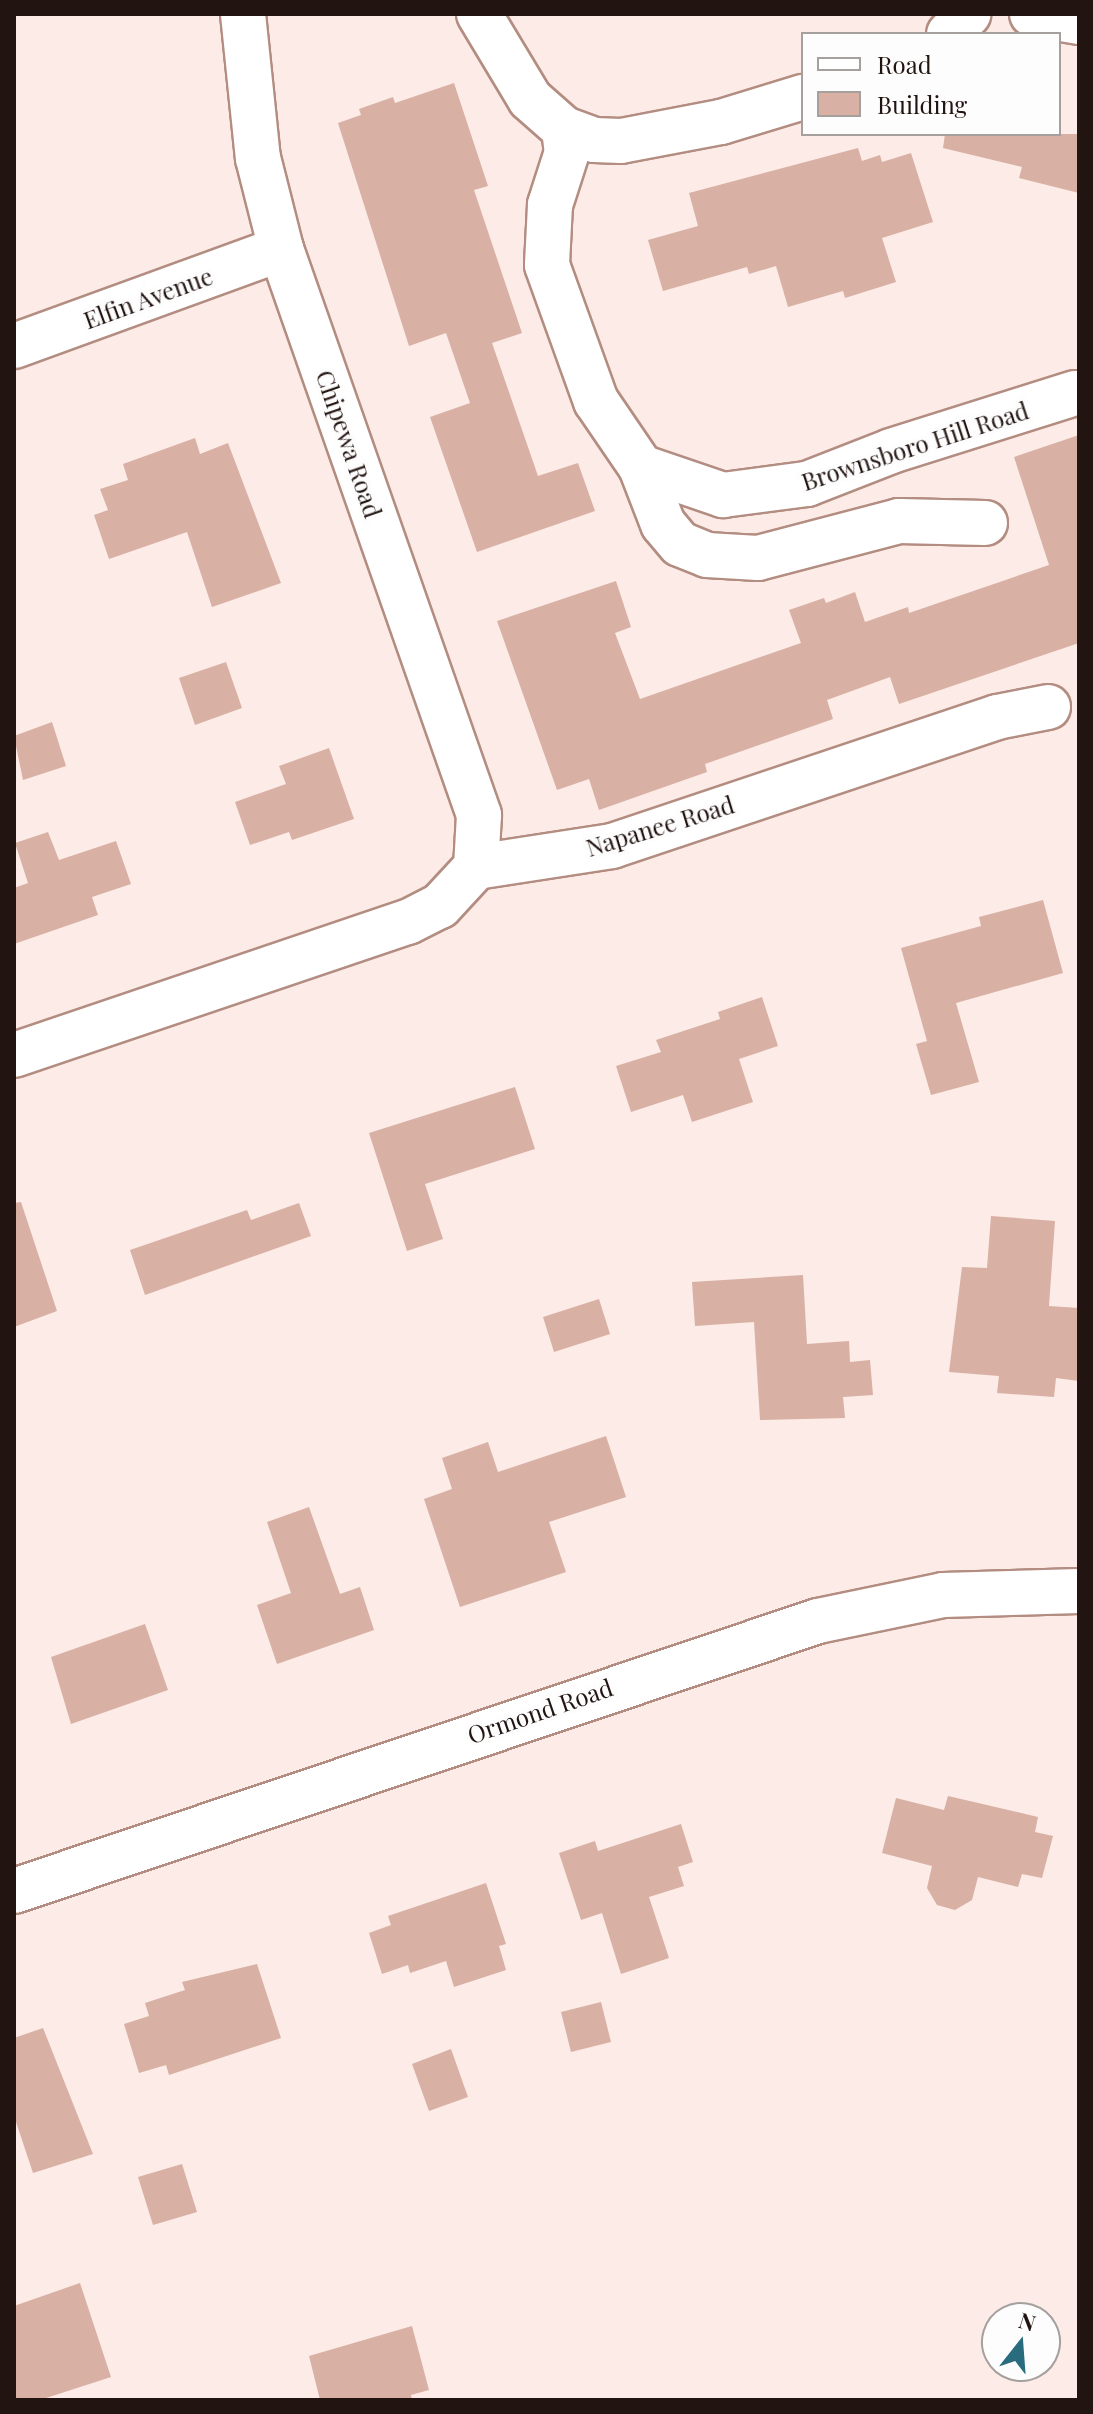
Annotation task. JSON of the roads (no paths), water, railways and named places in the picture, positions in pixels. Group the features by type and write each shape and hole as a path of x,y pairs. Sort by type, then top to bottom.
{"street":[{"name":"Chipewa Road","path":"243,14 258,158 281,249 479,815 476,867"},
{"path":"479,14 530,99 564,129 594,140 621,141 721,122 801,98"},
{"path":"951,32 968,14"},
{"path":"1032,14 1079,22"},
{"path":"564,129 567,152 550,205 547,265 596,401 641,467 663,524 680,544 707,555 758,558 899,521 985,523"},
{"name":"Elfin Avenue","path":"14,346 281,249"},
{"name":"Brownsboro Hill Road","path":"641,467 723,495 807,484 891,451 1075,393"},
{"name":"Napanee Road","path":"476,867 612,846 997,717 1048,707"},
{"path":"14,1055 408,922 440,906 476,867"},
{"name":"Ormond Road","path":"14,1891 818,1621 943,1595 1079,1591"}]}
